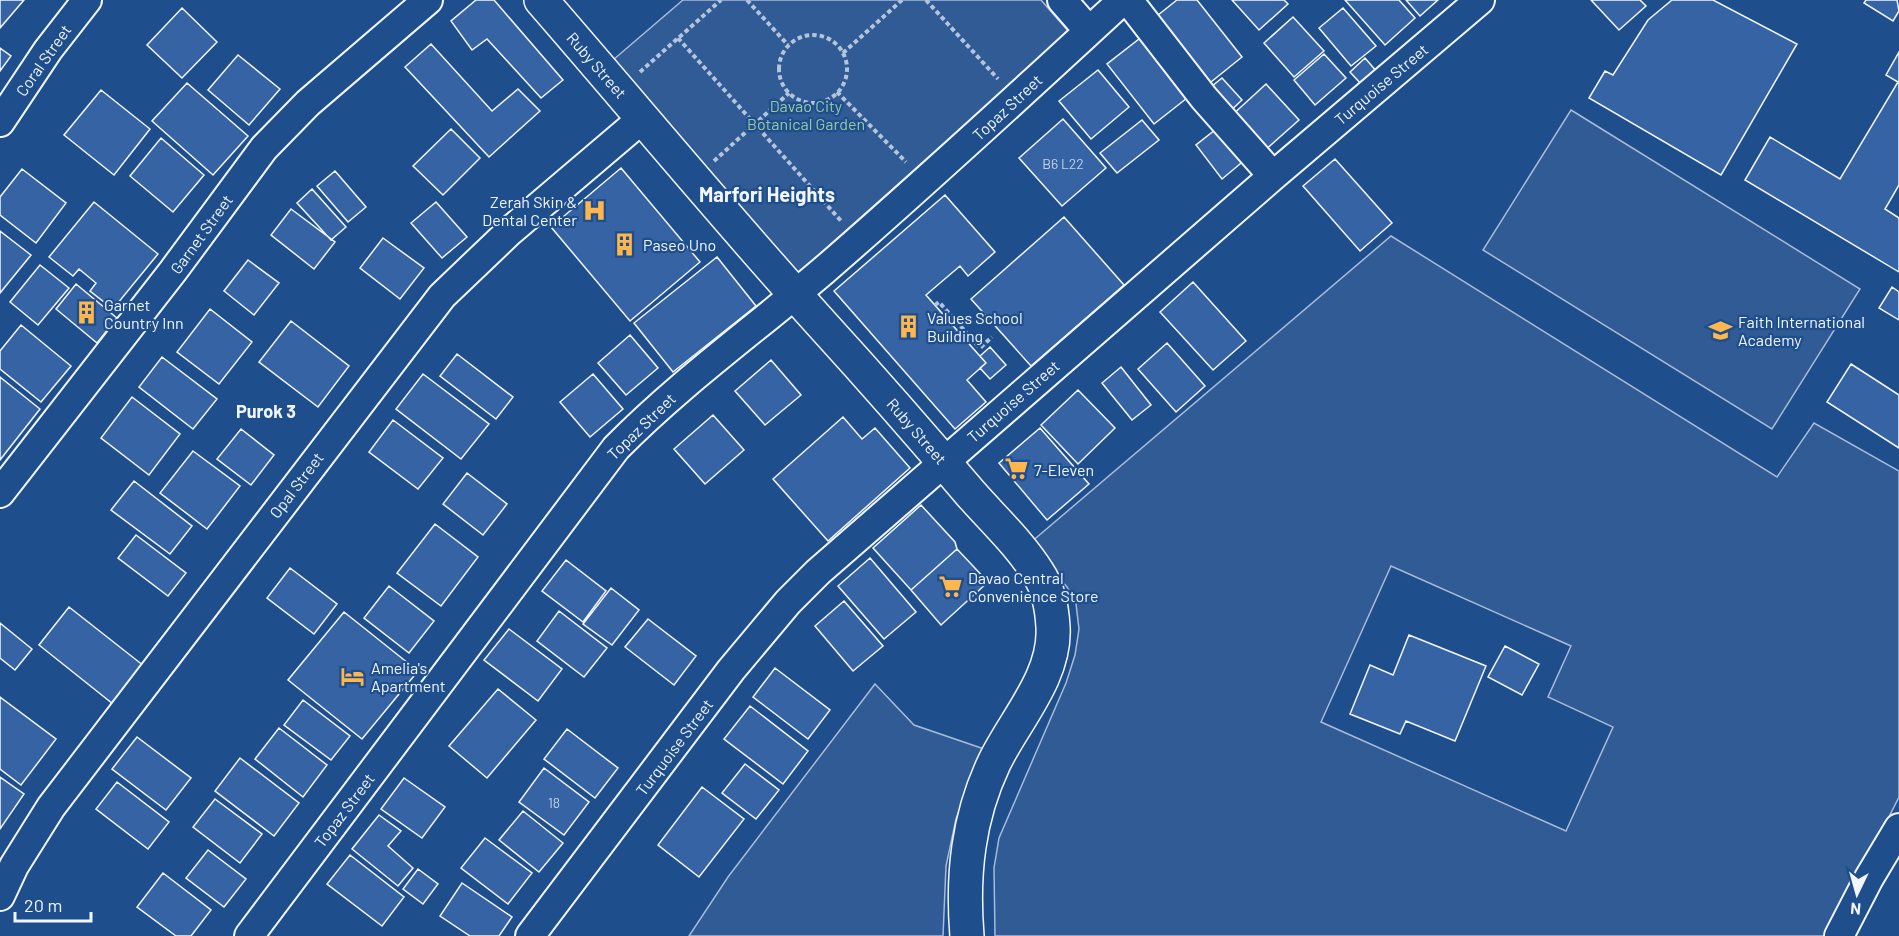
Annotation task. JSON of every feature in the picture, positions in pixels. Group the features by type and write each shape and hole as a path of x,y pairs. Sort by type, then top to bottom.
{"main road":[{"name":"Ruby Street","path":"541,0 795,295 943,461 1039,573 1046,588 1053,632 1051,651 1036,689 995,761 978,802 966,864 964,904 967,936"}],"street":[{"name":"Coral Street","path":"0,122 48,50 87,0"},
{"name":"Garnet Street","path":"0,493 173,271 264,148 308,103 428,0"},
{"path":"1062,0 1089,32"},
{"name":"Topaz Street","path":"249,936 616,448 650,414 795,295 926,181 1123,0"},
{"path":"1128,0 1204,98 1273,176"},
{"name":"Turquoise Street","path":"530,936 731,670 781,610 818,572 943,461 1480,0"},
{"name":"Opal Street","path":"0,896 14,866 51,807 442,297 510,231 643,118"},
{"path":"1839,936 1869,878 1899,828"}],"path":[{"path":"619,90 721,0"},
{"path":"747,0 788,45"},
{"path":"843,53 902,0"},
{"path":"926,0 1016,98"},
{"path":"817,35 836,45 843,53 846,74 837,92 829,99 808,102 789,93 779,75 782,54 788,45 807,36 817,35"},
{"path":"678,38 858,240"},
{"path":"837,92 926,181"},
{"path":"695,179 789,93"},
{"path":"935,305 939,302 980,348 992,337"}],"shaded area":[{"name":"Davao City Botanical Garden","path":"683,0 1041,0 1069,32 795,276 613,60"},
{"path":"1571,110 1860,289 1772,429 1483,250"},
{"path":"1391,236 1777,477 1814,423 1899,471 1899,797 1828,936 995,936 994,868 999,838 1066,683 1075,655 1079,629 1076,604 1067,587 1030,543","holes":["1391,566 1571,646 1548,697 1613,727 1566,831 1321,722"]},
{"path":"875,684 914,725 987,750 971,777 956,819 946,866 943,936 689,936 728,877"}],"building":[{"path":"0,0 24,0 0,28"},
{"path":"476,0 494,0 563,80 541,98 487,39 472,50 451,21"},
{"path":"1177,0 1197,0 1242,57 1206,86 1153,19"},
{"path":"1232,0 1284,0 1288,4 1259,30"},
{"path":"1345,0 1399,0 1415,18 1385,45"},
{"path":"1406,0 1438,0 1420,16"},
{"path":"1591,0 1640,0 1646,6 1619,30"},
{"path":"1672,0 1713,0 1797,44 1721,175 1589,98 1605,71 1613,75 1648,20"},
{"path":"1866,0 1897,0 1899,11 1893,21 1864,3"},
{"path":"182,8 217,42 182,78 147,45"},
{"path":"1343,8 1376,46 1351,66 1319,28"},
{"path":"1293,17 1324,51 1294,77 1264,43"},
{"path":"1148,32 1196,91 1154,124 1107,64"},
{"path":"431,44 492,111 518,89 540,111 489,157 405,67"},
{"path":"0,48 11,56 0,71"},
{"path":"1899,52 1899,185 1885,209 1899,218 1899,272 1745,180 1770,137 1840,179 1898,82 1886,75"},
{"path":"1324,54 1346,78 1315,105 1294,80"},
{"path":"238,55 280,89 249,125 208,90"},
{"path":"1365,58 1377,72 1362,85 1350,72"},
{"path":"1098,70 1129,107 1091,139 1059,101"},
{"path":"1222,78 1242,100 1227,114 1206,91"},
{"path":"187,83 248,136 213,175 152,121"},
{"path":"1266,84 1299,120 1262,153 1230,117"},
{"path":"101,90 150,129 114,175 64,135"},
{"path":"1063,119 1106,168 1062,206 1019,158"},
{"path":"1142,120 1159,140 1117,173 1100,153"},
{"path":"1220,126 1246,159 1222,179 1196,145"},
{"path":"451,129 480,158 443,195 413,166"},
{"path":"161,138 204,175 173,212 130,176"},
{"path":"1335,159 1392,223 1360,251 1303,186"},
{"name":"Paseo Uno","path":"621,168 700,262 630,321 551,227"},
{"path":"22,169 66,203 36,243 0,215 0,197"},
{"path":"335,171 366,207 348,222 317,186"},
{"path":"312,189 346,227 331,240 297,203"},
{"name":"Values School Building","path":"945,195 995,252 968,276 960,266 926,295 986,363 967,380 986,402 955,429 834,291"},
{"path":"94,202 158,254 113,309 90,291 96,283 79,269 73,276 49,257"},
{"path":"436,202 467,237 442,258 411,223"},
{"path":"291,209 335,242 314,269 271,235"},
{"path":"1064,217 1124,285 1031,366 971,299"},
{"path":"0,231 31,255 0,293"},
{"path":"383,238 424,268 400,299 360,268"},
{"path":"717,257 756,306 673,372 634,323"},
{"path":"248,260 279,283 254,315 224,291"},
{"path":"40,265 69,288 38,325 10,302"},
{"path":"1193,282 1246,341 1213,370 1160,312"},
{"name":"Garnet Country Inn","path":"76,284 117,318 97,343 56,309"},
{"path":"1892,287 1899,292 1899,320 1879,308"},
{"path":"210,309 252,342 219,384 177,352"},
{"path":"291,321 349,366 318,407 259,362"},
{"path":"21,325 71,366 41,402 0,369 0,351"},
{"path":"630,335 658,368 626,395 598,363"},
{"path":"1167,343 1205,386 1176,412 1138,369"},
{"path":"990,347 1006,365 990,379 980,368 986,363 980,356"},
{"path":"457,354 513,397 496,419 440,376"},
{"path":"162,357 217,399 193,429 139,387"},
{"path":"771,360 801,395 765,425 735,391"},
{"path":"1851,364 1899,395 1899,448 1827,402"},
{"path":"1121,367 1151,405 1132,420 1102,383"},
{"path":"423,374 489,424 461,459 396,409"},
{"path":"593,374 623,409 590,437 560,402"},
{"path":"0,377 40,409 0,460"},
{"path":"1078,390 1115,428 1078,464 1041,425"},
{"path":"132,397 180,434 149,475 101,438"},
{"path":"713,415 744,450 705,484 674,449"},
{"path":"843,417 862,439 875,428 910,468 828,541 773,479"},
{"path":"393,420 443,458 418,489 369,452"},
{"path":"1040,428 1089,484 1047,520 999,463"},
{"path":"241,429 274,455 251,485 217,459"},
{"path":"193,451 240,486 207,529 160,493"},
{"path":"467,473 507,504 483,535 443,504"},
{"path":"134,481 192,526 170,554 111,510"},
{"path":"921,505 955,542 957,549 911,590 873,548"},
{"path":"435,524 478,557 441,606 397,573"},
{"path":"136,535 186,573 168,596 118,558"},
{"name":"Davao Central Convenience Store","path":"957,549 988,582 941,625 911,590"},
{"path":"870,558 916,612 884,639 838,586"},
{"path":"566,560 606,591 583,622 542,591"},
{"path":"290,568 337,604 314,634 267,598"},
{"path":"389,586 434,621 409,653 364,618"},
{"path":"611,588 639,610 612,645 583,624"},
{"path":"844,601 883,646 853,671 815,626"},
{"path":"69,607 144,666 113,704 39,645"},
{"path":"559,611 607,648 584,677 537,641"},
{"name":"Amelia's Apartment","path":"344,612 418,671 362,739 288,680"},
{"path":"648,619 696,656 674,685 625,647"},
{"path":"0,623 32,649 15,670 0,658"},
{"path":"509,629 562,669 538,701 484,660"},
{"path":"1409,635 1486,666 1455,741 1406,721 1400,734 1350,714 1370,665 1393,675"},
{"path":"1505,646 1539,664 1522,695 1488,677"},
{"path":"775,668 830,710 808,739 753,697"},
{"path":"498,689 536,720 487,778 449,746"},
{"path":"0,697 56,739 21,785 0,769"},
{"path":"303,700 350,736 331,760 284,725"},
{"path":"750,706 808,751 783,784 724,739"},
{"path":"279,728 327,765 303,797 255,759"},
{"path":"567,729 618,768 595,798 544,759"},
{"path":"137,737 191,778 166,810 112,769"},
{"path":"240,758 299,803 274,836 215,791"},
{"path":"745,764 779,790 756,819 722,793"},
{"path":"544,768 589,802 564,835 519,802"},
{"path":"0,777 24,794 0,829"},
{"path":"404,778 445,807 422,838 381,809"},
{"path":"117,782 169,822 148,849 96,809"},
{"path":"702,787 744,819 699,877 658,845"},
{"path":"215,799 262,834 240,863 193,827"},
{"path":"523,811 563,843 539,872 499,840"},
{"path":"379,815 401,831 388,846 413,868 398,886 352,849"},
{"path":"485,838 532,873 508,904 461,868"},
{"path":"208,850 246,879 224,907 186,878"},
{"path":"350,855 404,897 382,926 327,884"},
{"path":"418,869 438,884 423,904 403,889"},
{"path":"163,873 211,910 191,936 176,936 137,907"},
{"path":"462,883 512,917 499,936 470,936 440,916"}],"place":[{"name":"Zerah Skin & Dental Center","path":"595,210"},
{"name":"Paseo Uno","path":"625,244"},
{"name":"Garnet Country Inn","path":"86,313"},
{"name":"Values School Building","path":"909,326"},
{"name":"Faith International Academy","path":"1720,330"},
{"name":"7-Eleven","path":"1016,469"},
{"name":"Davao Central Convenience Store","path":"950,586"},
{"name":"Amelia's Apartment","path":"353,676"}],"district":[{"name":"Marfori Heights","path":"767,194"},
{"name":"Purok 3","path":"266,411"}]}
